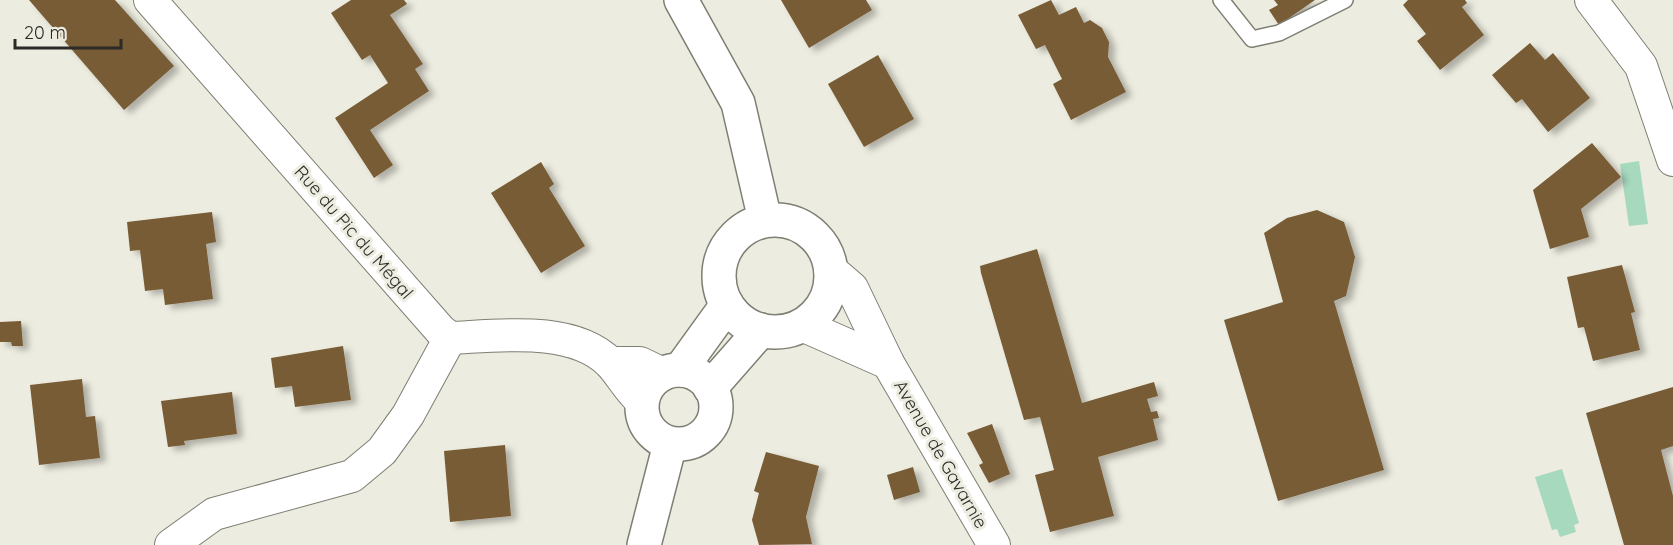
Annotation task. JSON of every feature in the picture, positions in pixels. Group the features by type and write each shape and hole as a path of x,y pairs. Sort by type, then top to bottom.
{"main road":[{"path":"681,0 738,103 765,220"},
{"path":"765,220 787,221 808,231 823,247 830,269 829,291 824,302 802,325 782,331 761,330 746,323 727,305 719,282 722,258 734,237 753,224 765,220"},
{"path":"672,372 692,372 710,388 716,405 716,413 709,430 687,444 670,444 651,433 642,413 642,402 650,384 672,372 727,305"},
{"path":"710,388 761,330"},
{"path":"644,545 670,444"}],"street":[{"name":"Rue du Pic du Mégal","path":"150,0 441,331 450,338"},
{"path":"1591,0 1641,66 1673,160"},
{"name":"Avenue de Gavarnie","path":"830,269 852,288 888,363 994,545"},
{"name":"Avenue de Gavarnie","path":"802,325 888,363"},
{"path":"171,545 214,514 352,476 382,451 408,415 450,338 540,335 582,345 610,363 627,389 642,402"},
{"path":"610,363 640,363 672,372"}],"lane":[{"path":"1221,0 1252,39 1279,33 1345,0"}],"shaded area":[{"path":"1639,161 1648,224 1629,226 1620,164"},
{"path":"1562,469 1579,523 1574,525 1576,532 1560,537 1557,529 1552,530 1535,477"}],"building":[{"path":"29,0 115,0 174,66 124,110"},
{"path":"351,0 404,0 407,4 390,15 423,64 415,69 429,91 370,130 393,165 374,178 335,118 388,83 370,55 362,60 331,13"},
{"path":"781,0 866,0 872,10 809,48"},
{"path":"1051,0 1059,15 1076,7 1084,23 1090,20 1102,28 1109,42 1108,57 1126,92 1071,120 1053,84 1062,79 1045,45 1036,49 1018,15"},
{"path":"1274,0 1315,0 1279,25 1269,10 1278,5"},
{"path":"1408,0 1465,0 1467,3 1462,7 1484,35 1440,70 1417,41 1426,34 1403,5"},
{"path":"1530,43 1545,60 1553,53 1590,98 1548,132 1522,99 1516,103 1492,75"},
{"path":"878,55 914,119 864,147 828,84"},
{"path":"1592,143 1621,177 1581,209 1589,237 1550,249 1533,190"},
{"path":"541,162 554,184 549,188 585,246 541,273 491,193"},
{"path":"1317,210 1344,222 1355,257 1346,296 1334,301 1384,470 1278,501 1224,320 1283,302 1264,233 1287,218"},
{"path":"212,212 216,242 206,244 213,299 165,305 163,289 145,291 140,250 130,251 127,222"},
{"path":"1037,249 1082,403 1154,382 1158,396 1147,399 1151,412 1157,411 1159,418 1153,419 1158,440 1098,457 1114,516 1050,532 1035,475 1054,470 1040,417 1024,420 980,266"},
{"path":"1622,265 1635,312 1631,313 1640,350 1593,361 1584,327 1578,328 1567,277"},
{"path":"21,321 23,346 12,346 11,342 0,342 0,322"},
{"path":"343,346 351,400 295,407 292,386 275,388 271,358"},
{"path":"82,379 86,417 95,416 100,458 39,465 30,385"},
{"path":"1673,387 1673,446 1661,450 1673,496 1673,545 1624,545 1586,413"},
{"path":"232,392 237,434 184,441 185,445 168,447 161,401"},
{"path":"992,424 1010,474 989,483 979,465 983,463 967,433"},
{"path":"505,445 511,516 450,522 444,451"},
{"path":"766,452 819,466 806,517 812,544 759,545 752,520 759,493 754,491"},
{"path":"913,467 920,492 894,500 887,475"}]}
